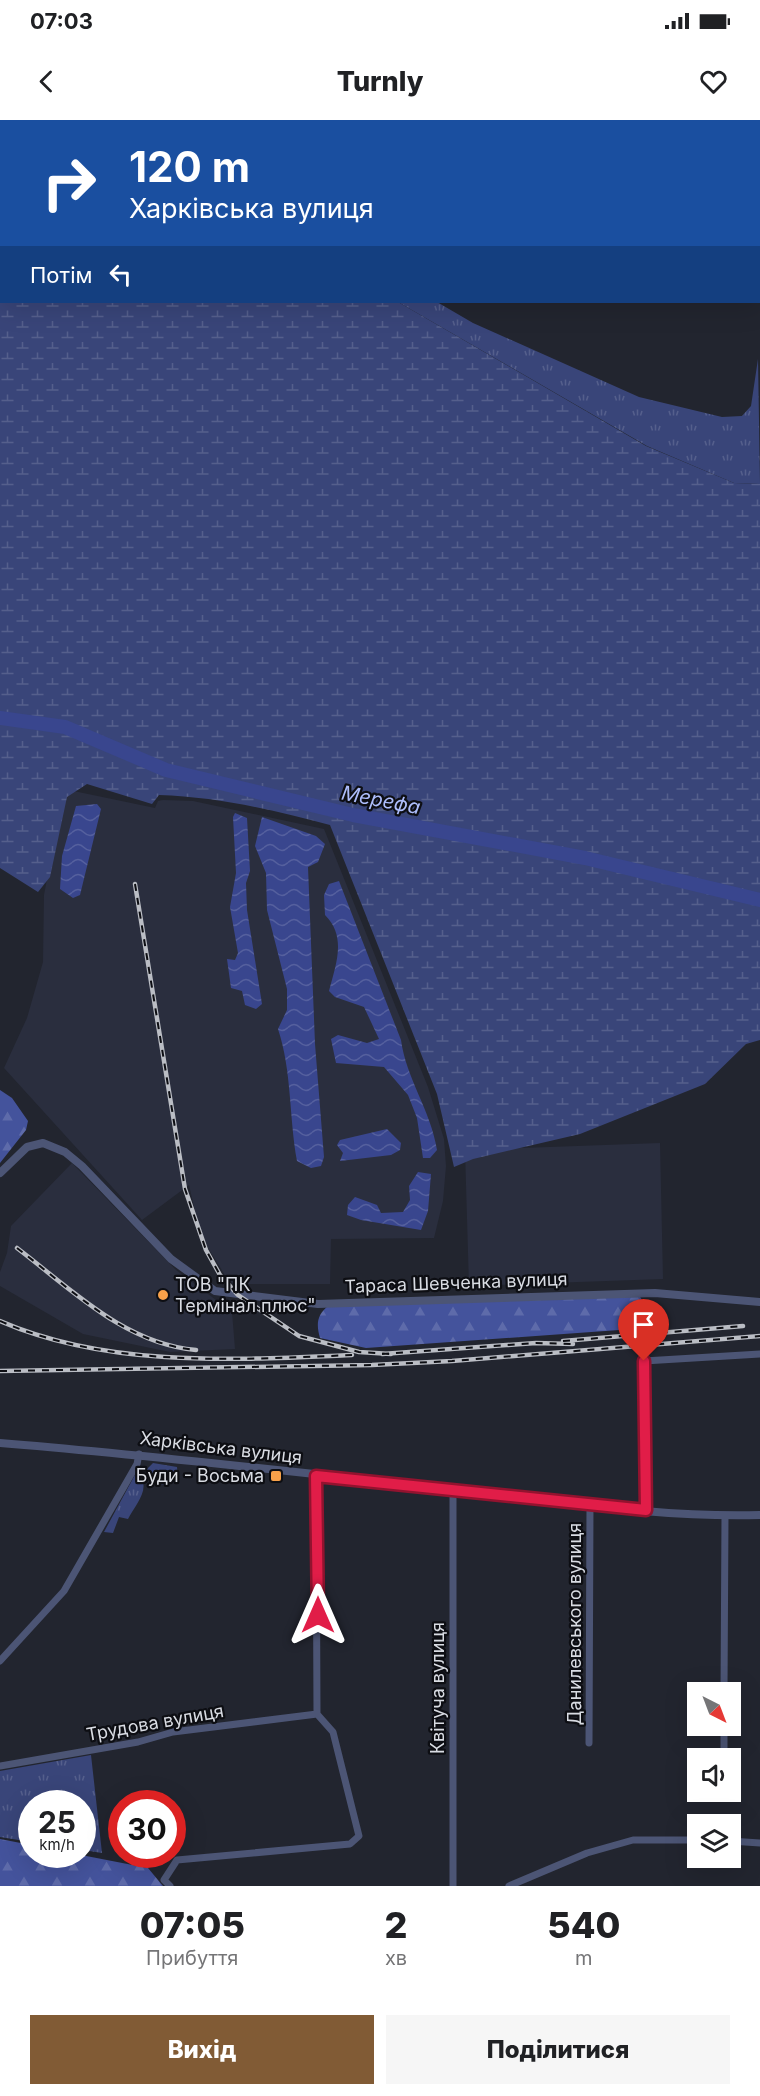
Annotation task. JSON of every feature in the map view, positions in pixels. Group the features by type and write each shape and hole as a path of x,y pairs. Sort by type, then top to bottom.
{"street":[{"name":"Тараса Шевченка вулиця","path":"0,1173 27,1147 43,1143 64,1152 82,1166 171,1259 215,1291 318,1304 655,1293 760,1302"},
{"path":"646,1510 644,1361 760,1354"},
{"name":"Харківська вулиця","path":"0,1443 139,1454 316,1476 590,1505 725,1516 760,1515"},
{"path":"0,1661 64,1591 137,1464 139,1454"},
{"path":"170,1886 164,1880 177,1860 350,1844 359,1836 333,1732 317,1714 316,1476"},
{"name":"Квітуча вулиця","path":"453,1489 453,1886"},
{"name":"Данилевського вулиця","path":"590,1505 590,1743"},
{"path":"724,1682 725,1516"},
{"name":"Трудова вулиця","path":"0,1766 138,1742 173,1732 317,1714"},
{"path":"509,1886 587,1853 633,1840 687,1840"},
{"path":"741,1842 760,1843"}],"shaded area":[{"path":"64,789 155,808 158,801 163,800 193,801 324,829 428,1087 444,1139 446,1166 443,1201 434,1238 331,1239 330,1284 235,1284 228,1280 208,1248 197,1220 189,1185 142,1220 4,1068 27,1018 43,962 44,895"},
{"path":"660,1143 663,1279 469,1286 465,1150"},
{"path":"72,1163 176,1270 232,1312 235,1349 170,1352 83,1334 0,1286 0,1272 7,1253 11,1226"}],"green space":[{"path":"0,303 400,303 646,446 734,483 760,484 760,1040 746,1044 705,1084 580,1134 473,1159 454,1167 437,1094 330,825 267,809 203,798 159,795 152,804 87,784 67,797 50,877 38,892 0,868"},
{"path":"400,303 439,303 473,323 639,397 722,417 742,416 751,406 758,359 760,484 734,483 647,446"},
{"path":"0,1090 12,1098 28,1121 26,1130 0,1163"},
{"path":"639,1295 645,1305 633,1329 366,1348 320,1338 318,1328 318,1320 328,1306"},
{"path":"153,1463 177,1467 178,1478 168,1484 155,1482 146,1470"},
{"path":"136,1473 143,1484 138,1502 128,1519 119,1517 113,1533 104,1532"},
{"path":"91,1755 95,1790 18,1790 18,1840 0,1837 0,1771"},
{"path":"96,1800 102,1853 96,1852"},
{"path":"0,1839 18,1842 18,1868 96,1868 96,1858 108,1860 108,1868 148,1868 163,1886 0,1886"}],"water":[{"path":"97,804 101,809 80,895 73,898 60,889 62,856 76,806"},
{"path":"235,813 247,818 250,871 246,883 247,910 262,1004 256,1009 245,1005 242,991 231,988 227,959 235,960 238,953 230,907 236,873 233,817"},
{"path":"262,817 316,836 325,844 318,862 308,867 315,1044 324,1157 321,1166 311,1168 297,1161 294,1144 286,1061 278,1029 287,1010 287,989 267,910 266,873 255,846"},
{"path":"339,881 401,1040 408,1068 430,1122 437,1150 430,1158 423,1158 417,1118 408,1095 384,1067 336,1063 331,1039 338,1035 367,1043 379,1039 364,1007 335,997 329,991 337,961 338,942 332,923 325,915 324,895 329,884"},
{"path":"387,1129 401,1143 400,1150 391,1155 340,1161 343,1153 337,1145 340,1140"},
{"path":"418,1172 431,1174 428,1211 421,1230 361,1220 347,1215 348,1205 355,1197 377,1205 381,1213 403,1212 410,1200 409,1186"}],"waterway":[{"name":"Мерефа","path":"0,718 65,727 166,770 353,815 585,858 760,900"}],"railway":[{"path":"135,884 185,1189 206,1250 220,1275 238,1295 299,1336 359,1352 391,1354"},
{"path":"17,1248 79,1297 122,1326 170,1346 196,1350"},
{"path":"0,1321 41,1336 84,1347 128,1354 218,1359 352,1355"},
{"path":"563,1341 743,1326"},
{"path":"0,1371 372,1365 452,1361 760,1336"},
{"path":"382,1354 536,1343 573,1344"}],"place":[{"name":"ТОВ \"ПК Термінал плюс\"","path":"163,1295"},
{"name":"Буди - Восьма","path":"276,1476"}],"route":[{"path":"318,1615 316,1476 646,1510 644,1361"}]}
